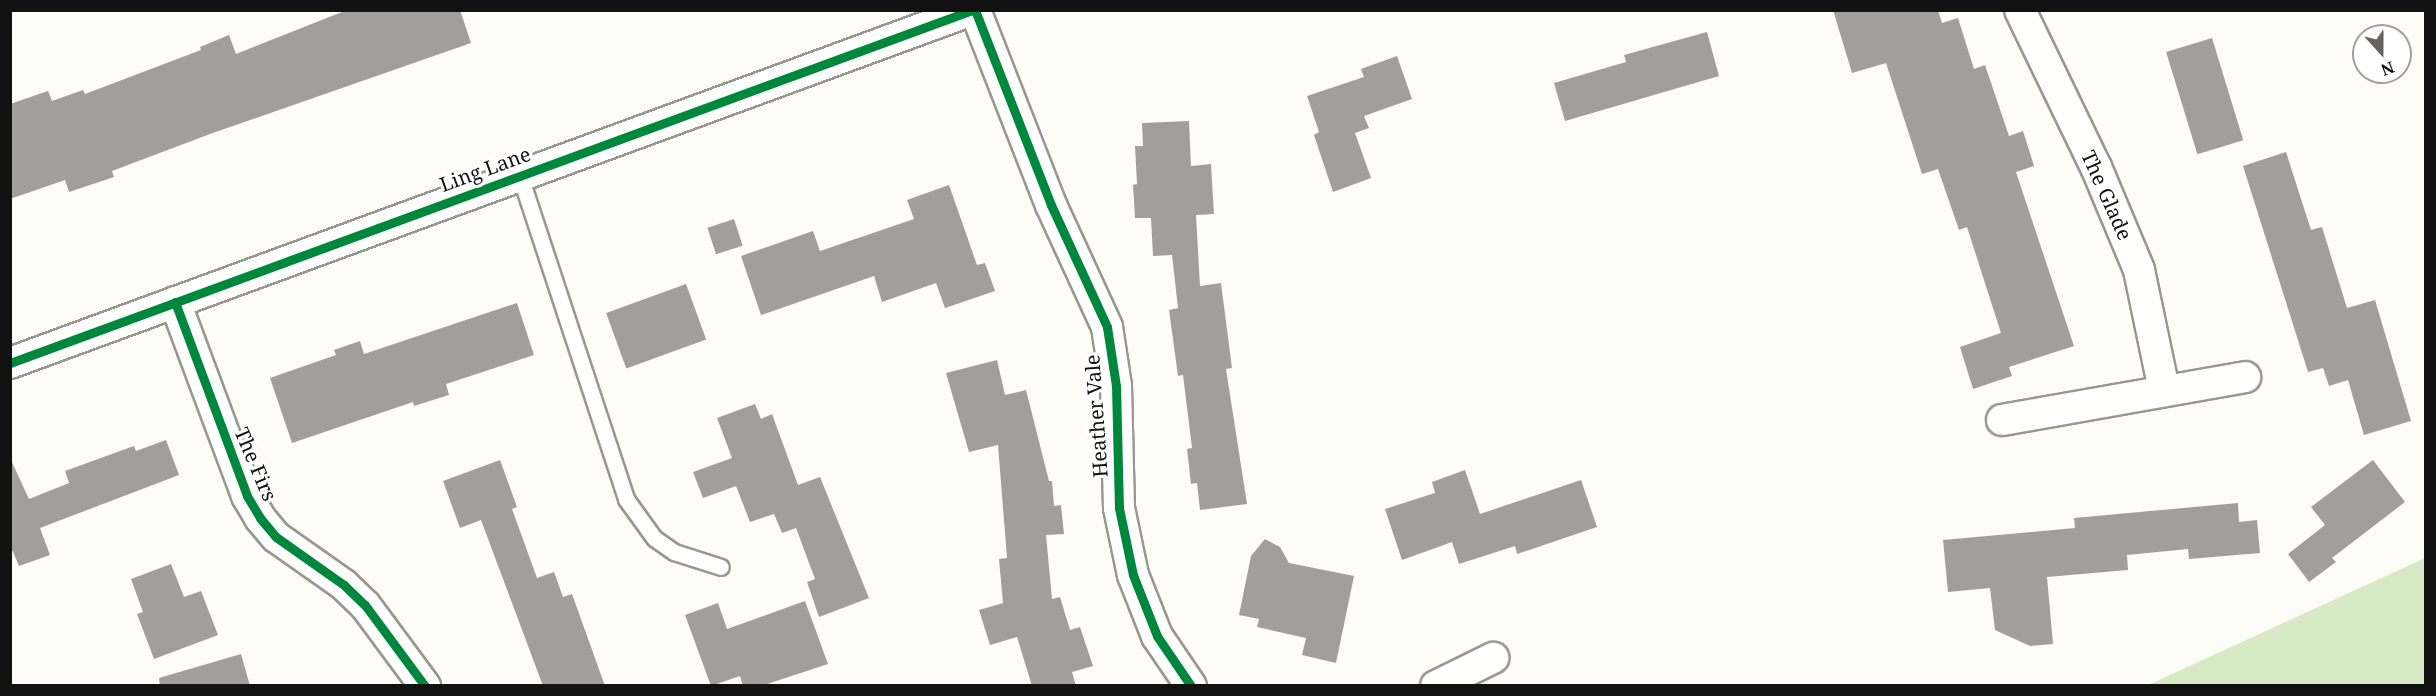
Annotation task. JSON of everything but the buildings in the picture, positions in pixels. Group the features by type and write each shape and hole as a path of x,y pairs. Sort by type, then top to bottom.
{"street":[{"name":"Ling Lane","path":"10,363 974,10"},
{"name":"Heather Vale","path":"974,10 1051,205 1107,327 1116,386 1119,508 1133,576 1157,636 1191,686"},
{"name":"The Glade","path":"2020,10 2096,167 2139,270 2164,390"},
{"name":"The Firs","path":"175,302 247,496 260,518 276,537 344,585 365,605 425,686"},
{"path":"2002,420 2245,377"},
{"path":"1436,686 1493,658"}],"lane":[{"path":"520,176 626,499 654,538 674,552 721,567"}],"green space":[{"path":"2425,558 2425,685 2148,685"}],"cycle path":[{"path":"10,363 972,10"},
{"path":"975,10 1051,205 1107,327 1116,386 1119,508 1133,575 1157,636 1191,686"},
{"path":"175,302 247,496 260,518 276,537 344,585 365,605 425,686"}]}
